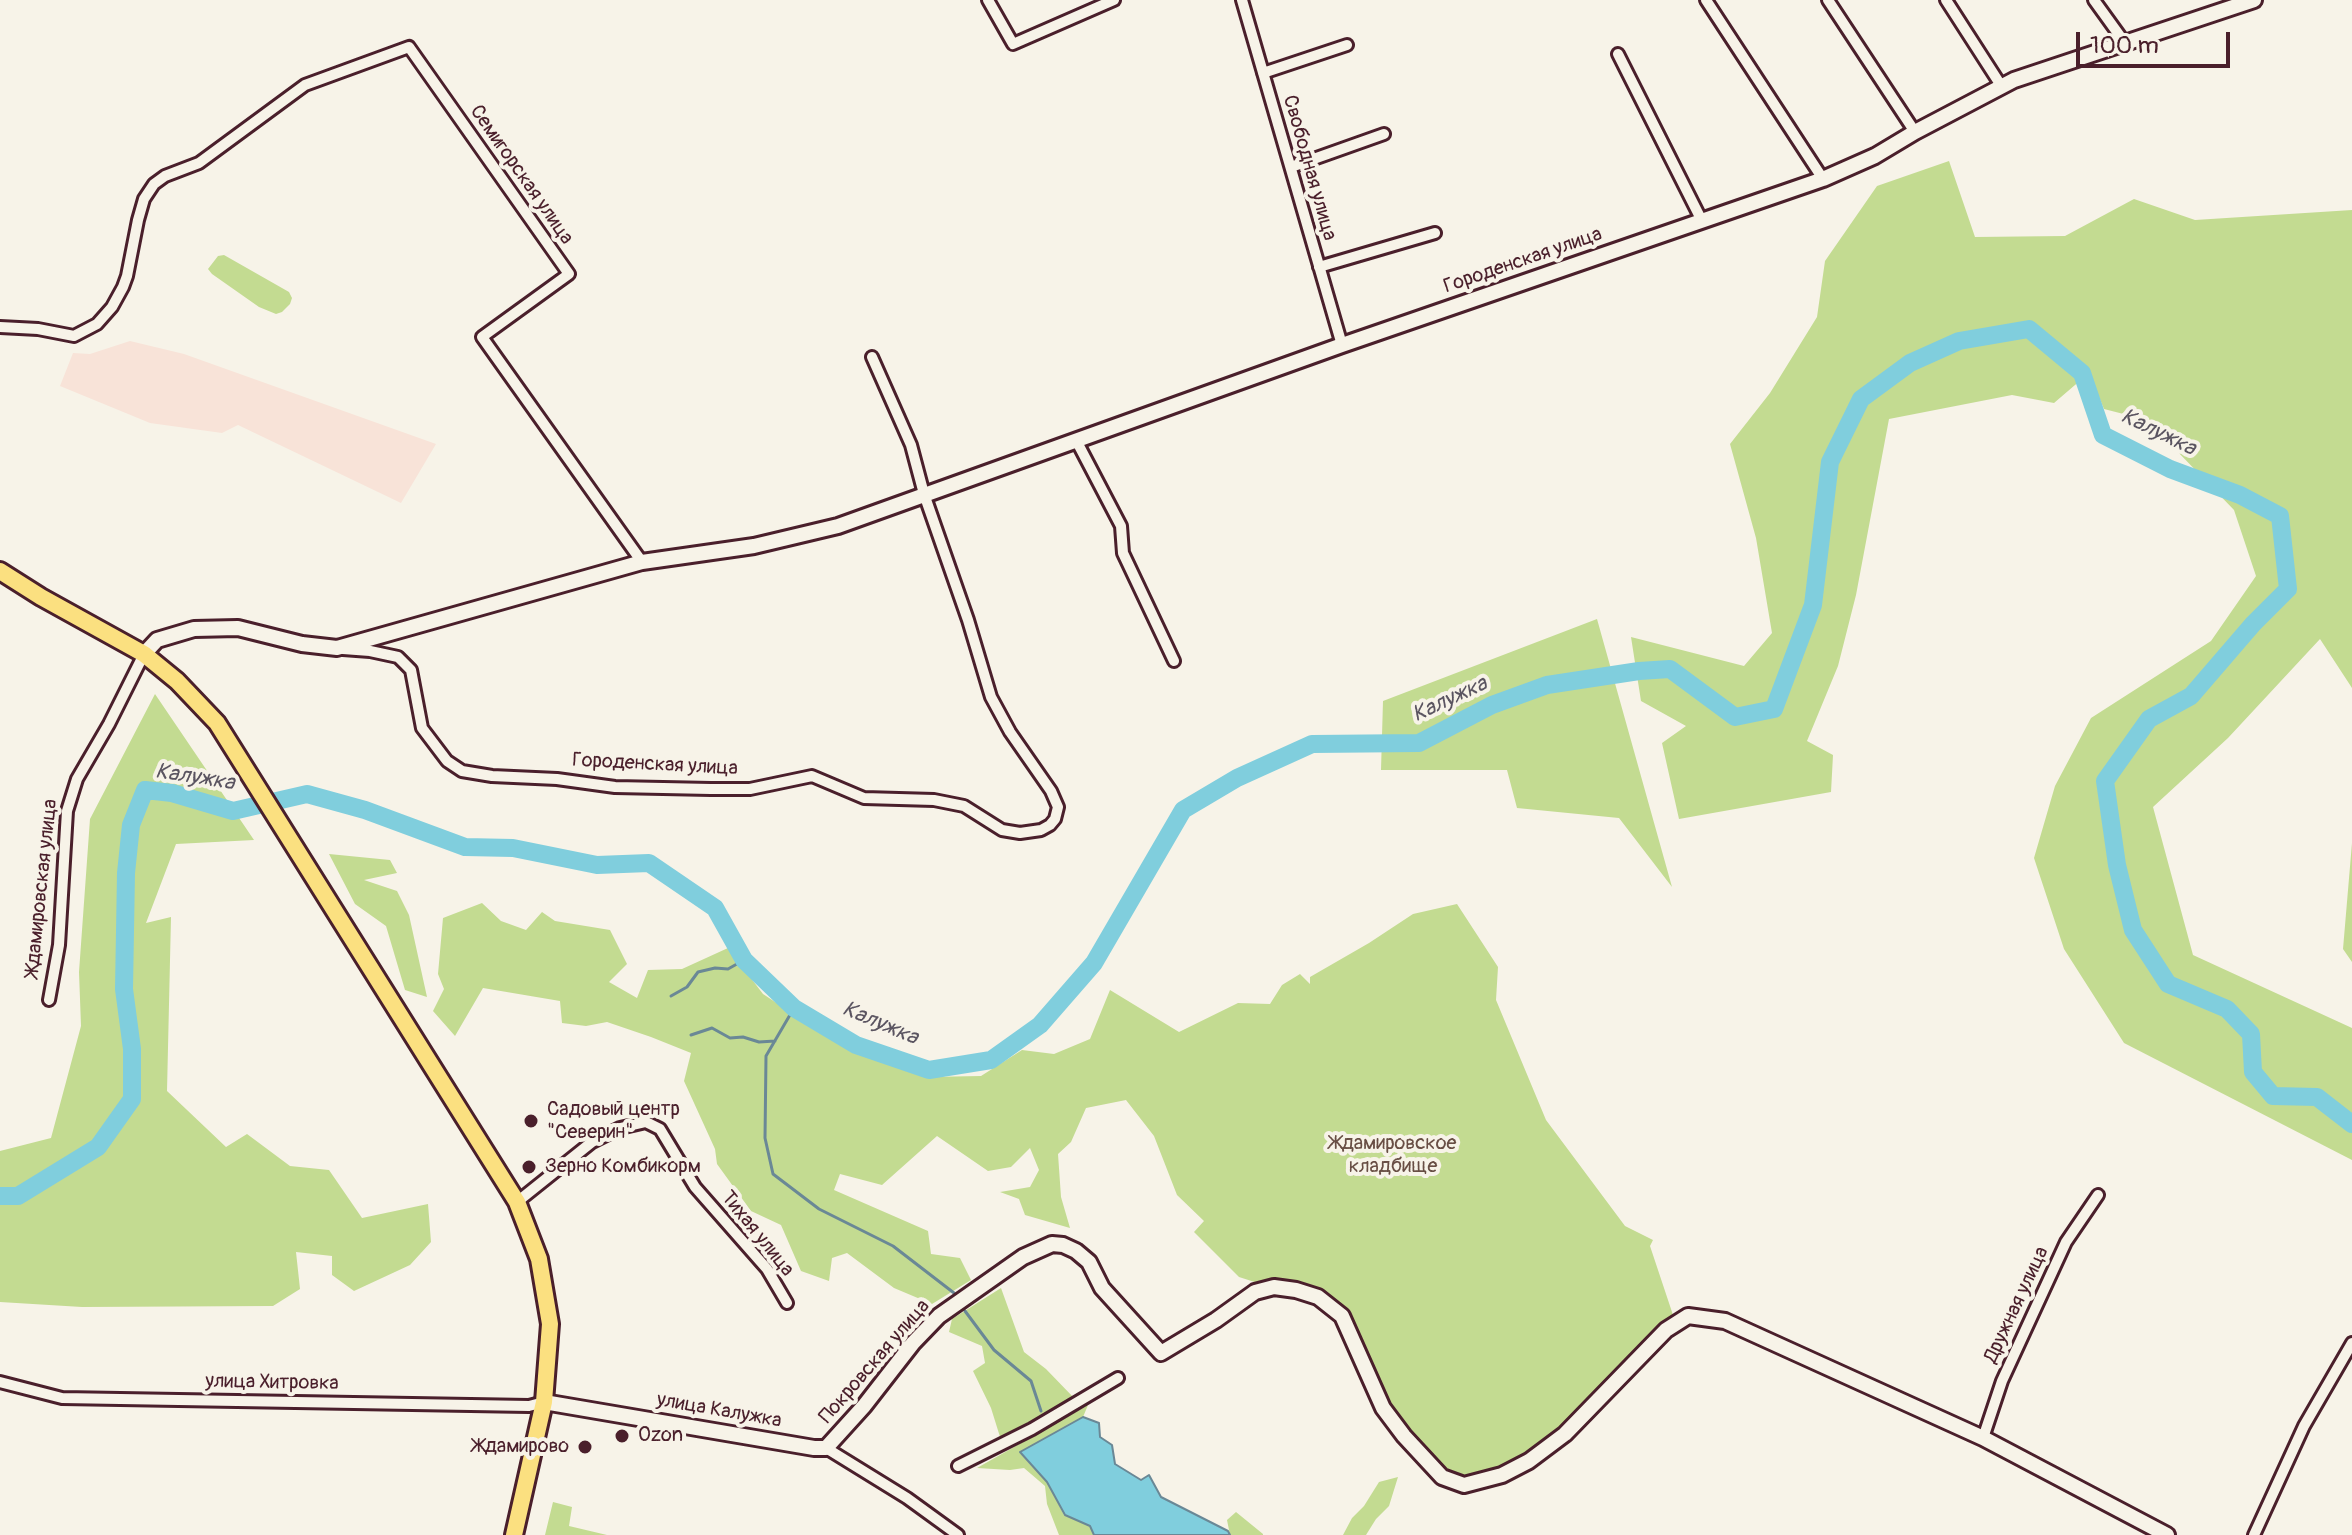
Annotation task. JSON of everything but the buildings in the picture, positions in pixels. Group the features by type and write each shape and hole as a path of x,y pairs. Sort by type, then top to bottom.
{"main road":[{"path":"0,571 144,654 177,681 217,723 517,1202 539,1259 550,1324 544,1402 514,1535"}],"street":[{"path":"988,0 1013,44 1114,0"},
{"name":"Свободная улица","path":"1242,0 1342,345"},
{"path":"1706,0 1823,179"},
{"path":"1828,0 1915,132"},
{"path":"1946,0 2002,87"},
{"path":"2094,0 2125,43"},
{"name":"Городенская улица","path":"337,648 642,562 754,546 838,526 1342,345 1823,179 1875,156 2014,80 2254,0"},
{"path":"1263,73 1347,45"},
{"name":"Семигорская улица","path":"0,327 38,329 74,336 97,324 112,307 123,287 144,199 154,184 165,176 199,163 305,85 409,47 569,274 482,337 642,562"},
{"path":"1618,54 1702,221"},
{"path":"1291,167 1384,134"},
{"path":"1319,267 1435,233"},
{"name":"Городенская улица","path":"144,654 157,640 194,629 238,628 302,644 398,657 411,670 422,728 447,761 462,771 615,787 737,789 812,776 864,798 934,800 964,806 1002,830 1020,833 1041,830 1055,819 1058,807 991,697 924,494 911,445 872,357"},
{"path":"1076,440 1121,526 1123,553 1174,661"},
{"name":"Ждамировская улица","path":"49,1000 59,945 67,811 77,779 144,654"},
{"name":"Тихая улица","path":"517,1202 592,1142 620,1128 646,1122 660,1129 695,1187 767,1269 787,1303"},
{"name":"Дружная улица","path":"1983,1438 2002,1381 2066,1242 2098,1195"},
{"name":"Покровская улица","path":"826,1448 939,1316 1023,1257 1052,1244 1076,1251 1089,1262 1102,1288 1161,1353 1255,1292 1274,1287 1318,1297 1342,1316 1383,1408 1404,1436 1442,1477 1464,1485 1502,1475 1529,1461 1565,1434 1666,1330 1688,1316 1725,1321 1983,1438"},
{"path":"2254,1535 2304,1426 2352,1343"},
{"path":"958,1466 1032,1429 1118,1378"},
{"name":"улица Хитровка","path":"0,1382 62,1398 529,1406 544,1402"},
{"name":"улица Калужка","path":"544,1402 826,1448 907,1498 958,1535"},
{"path":"1983,1438 2167,1535"}],"shaded area":[{"path":"130,341 184,354 436,444 401,503 238,425 222,433 150,423 60,386 73,353 90,354"}],"green space":[{"path":"1949,161 1975,237 2065,236 2134,199 2195,220 2352,210 2352,688 2320,639 2228,738 2153,807 2193,955 2352,1028 2352,1160 2124,1043 2064,949 2034,858 2055,786 2091,718 2211,641 2256,576 2234,510 2147,420 2104,409 2089,373 2054,403 2012,395 1889,419 1856,595 1838,666 1807,741 1833,755 1831,792 1679,819 1662,743 1686,726 1641,701 1631,637 1744,666 1772,633 1756,538 1730,444 1770,393 1817,317 1825,261 1877,186"},
{"path":"224,255 289,292 292,298 290,304 276,314 259,307 212,274 208,269 218,256"},
{"path":"1597,619 1672,887 1619,818 1517,808 1507,770 1381,770 1383,701"},
{"path":"155,694 254,840 176,844 146,923 171,917 167,1091 226,1147 247,1134 290,1166 329,1170 362,1218 428,1204 431,1242 410,1265 354,1291 332,1275 332,1256 296,1252 300,1289 273,1306 82,1307 0,1302 0,1151 51,1138 81,1026 79,972 90,819"},
{"path":"2352,843 2352,962 2343,949"},
{"path":"329,854 390,860 397,873 364,880 397,891 409,915 427,997 405,990 386,926 355,904"},
{"name":"Ждамировское кладбище","path":"482,903 501,921 526,930 542,912 555,921 610,930 627,964 609,982 637,998 648,970 682,969 728,948 763,994 830,1038 927,1077 981,1076 1022,1050 1054,1054 1090,1039 1110,990 1179,1032 1238,1003 1270,1004 1282,985 1300,974 1310,984 1310,977 1413,914 1457,904 1498,967 1496,1000 1546,1120 1625,1226 1653,1240 1650,1246 1673,1315 1563,1426 1493,1470 1469,1476 1451,1474 1431,1461 1395,1412 1342,1310 1239,1277 1194,1232 1204,1221 1177,1195 1154,1136 1126,1100 1086,1108 1071,1142 1058,1154 1061,1197 1070,1228 1025,1215 1019,1199 1000,1192 1030,1187 1039,1170 1030,1148 1011,1167 988,1171 937,1136 882,1185 840,1174 834,1190 928,1231 931,1254 960,1258 971,1280 932,1304 894,1288 847,1253 832,1258 829,1281 801,1271 781,1225 751,1211 717,1164 715,1149 684,1081 691,1053 607,1022 586,1026 562,1023 560,1001 483,988 455,1036 433,1011 444,989 438,974 443,918"},
{"path":"1001,1288 1024,1352 1046,1369 1075,1399 1001,1440 991,1408 973,1371 985,1363 982,1346 949,1332 952,1319"},
{"path":"1088,1405 1083,1417 1020,1453 1047,1482 1064,1515 1090,1526 1094,1535 1059,1535 1047,1504 1045,1486 1024,1468 977,1468"},
{"path":"1398,1477 1389,1506 1366,1535 1343,1535 1379,1482"},
{"path":"553,1502 572,1507 569,1526 607,1535 545,1535"},
{"path":"1236,1512 1263,1535 1230,1535 1227,1520"}],"water":[{"path":"1083,1417 1099,1423 1100,1437 1112,1445 1115,1464 1141,1480 1149,1475 1161,1497 1228,1531 1230,1535 1094,1535 1090,1526 1065,1515 1047,1482 1020,1452"}],"waterway":[{"name":"Калужка","path":"0,1196 18,1196 98,1147 132,1099 132,1049 124,989 126,873 131,825 145,790 172,793 233,811 307,794 365,810 465,847 513,848 597,865 649,863 715,908 744,960 794,1008 856,1045 929,1070 991,1060 1040,1025 1094,963 1183,810 1237,778 1312,744 1419,743 1492,705 1547,685 1639,671 1670,669 1735,717 1774,709 1813,605 1830,462 1861,399 1910,363 1959,341 2029,329 2082,373 2103,435 2170,469 2240,495 2280,516 2288,589 2253,624 2191,696 2149,719 2105,781 2117,865 2133,930 2168,984 2227,1009 2251,1034 2253,1072 2273,1096 2317,1097 2352,1124"},
{"path":"671,996 687,987 698,972 728,969 744,960"},
{"path":"794,1008 766,1056 765,1138 773,1174 819,1209 893,1246 954,1293"},
{"path":"691,1035 712,1028 730,1038 775,1041"},
{"path":"965,1311 994,1350 1031,1381 1041,1411"}],"place":[{"name":"Садовый центр \"Северин\"","path":"531,1121"},
{"name":"Зерно Комбикорм","path":"529,1167"},
{"name":"Ozon","path":"622,1436"},
{"name":"Ждамирово","path":"585,1447"}]}
